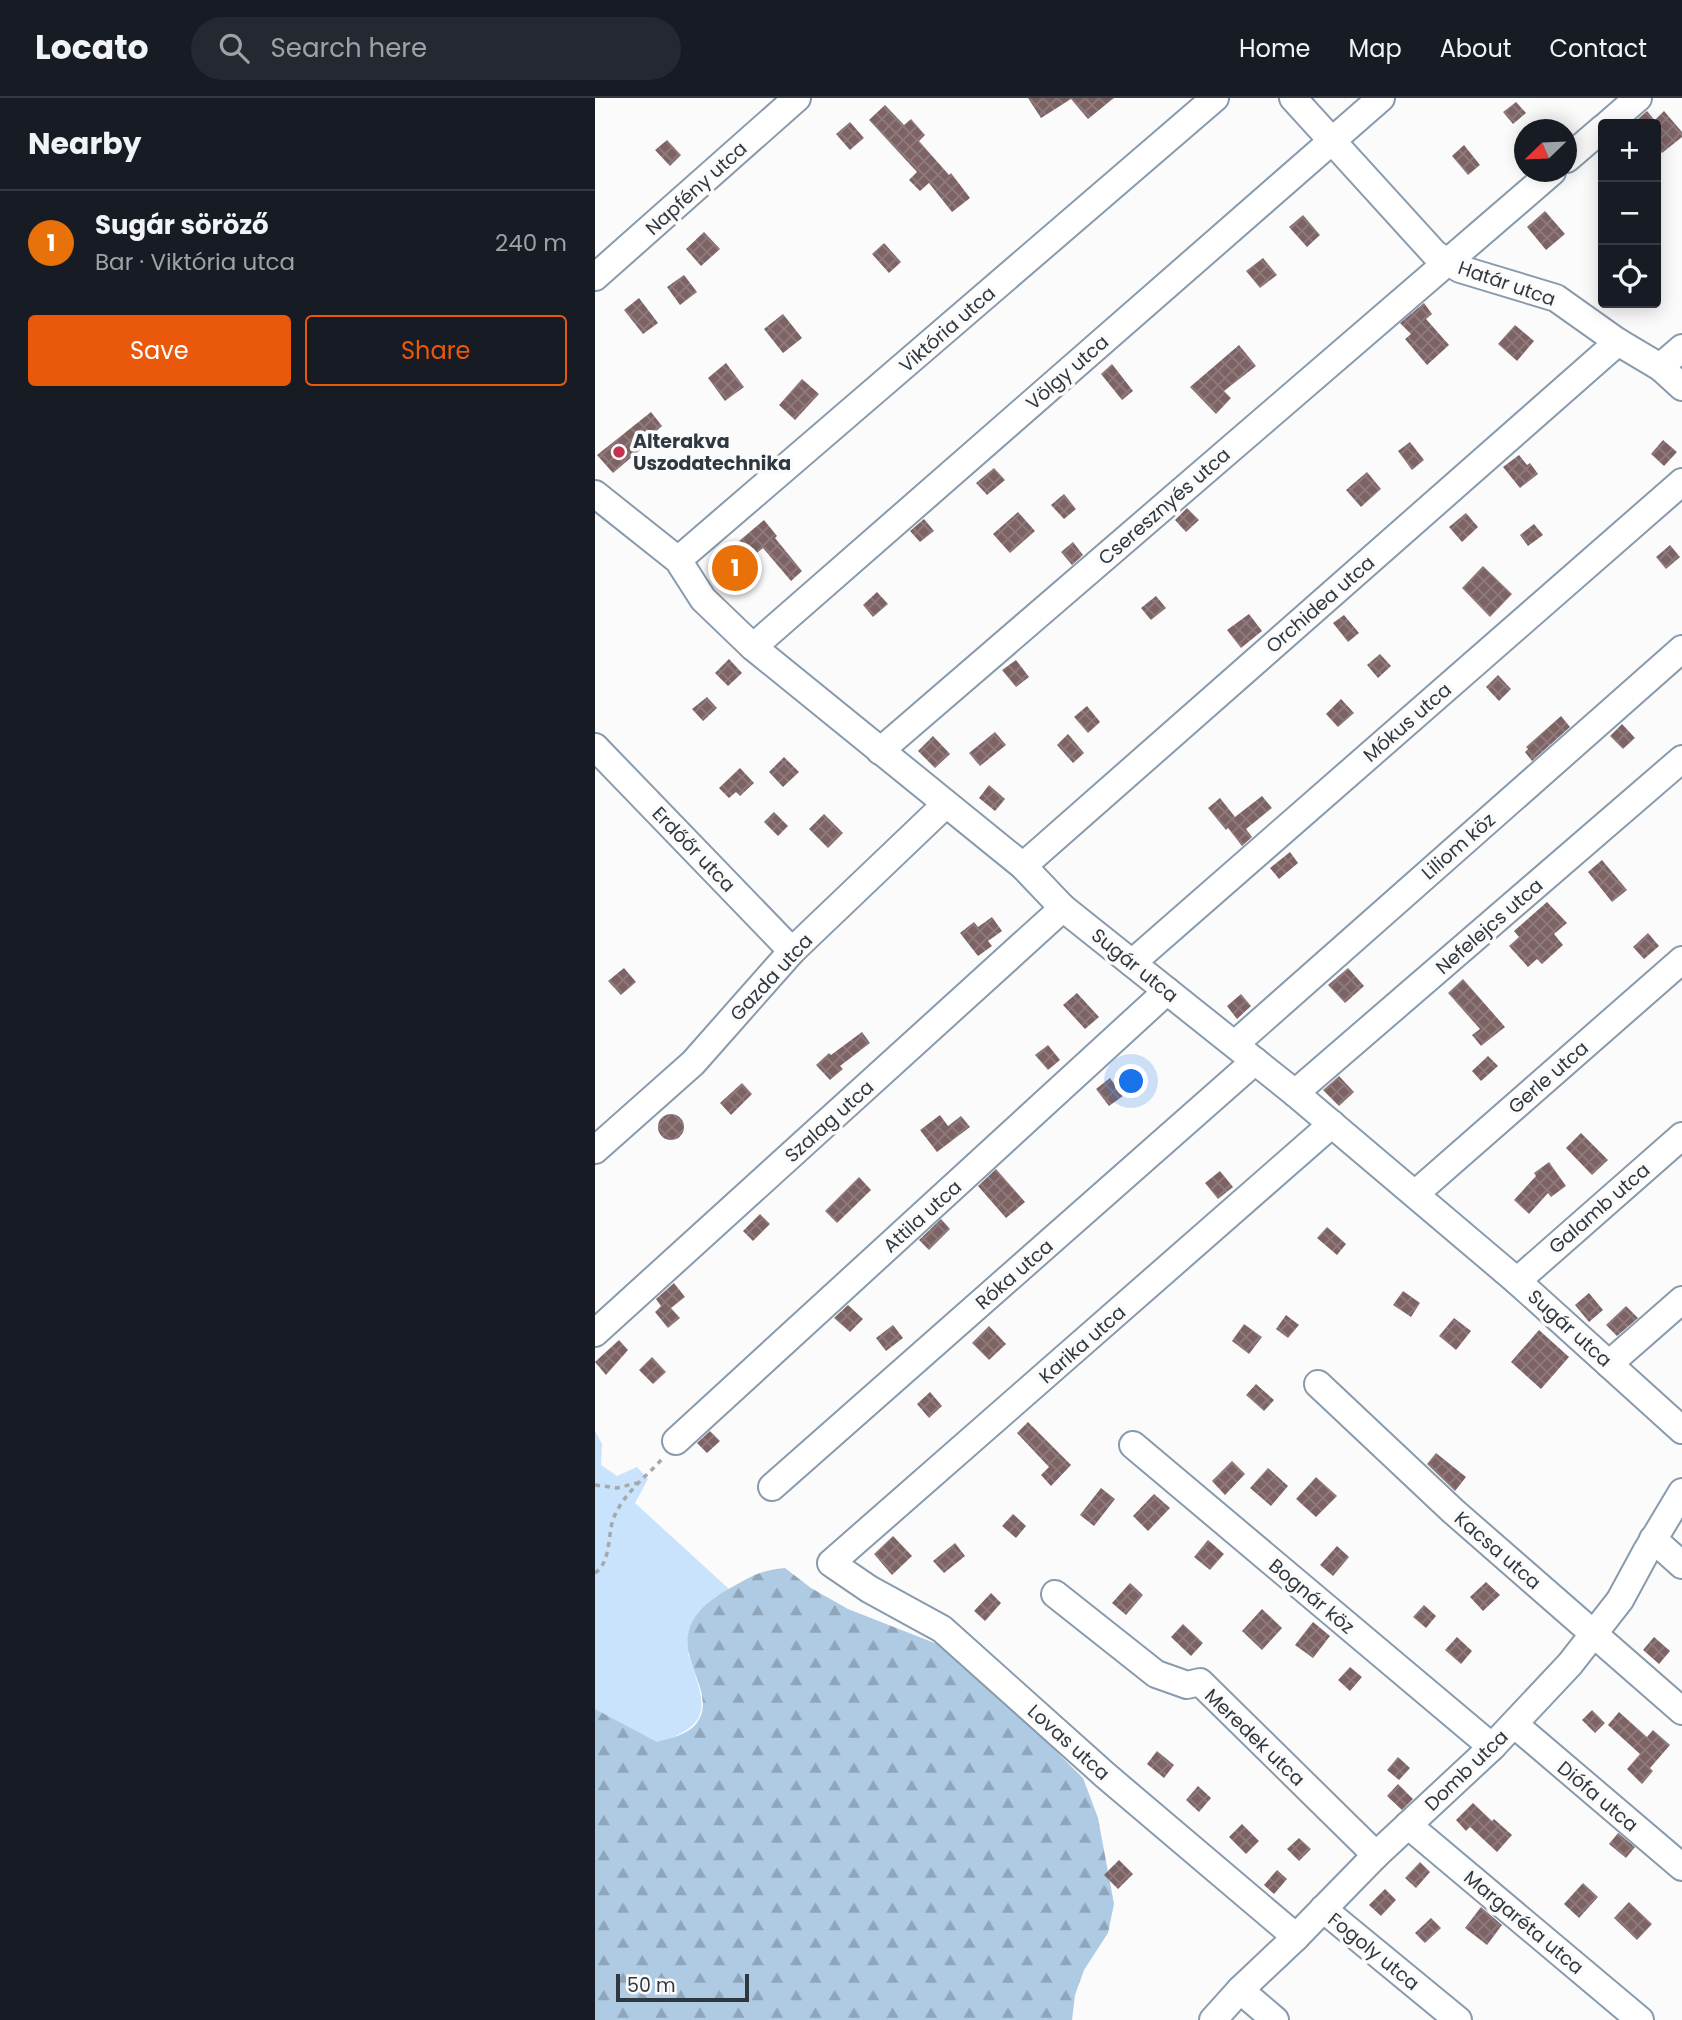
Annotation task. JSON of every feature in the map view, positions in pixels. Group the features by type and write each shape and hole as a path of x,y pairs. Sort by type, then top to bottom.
{"street":[{"name":"Napfény utca","path":"595,277 797,98"},
{"name":"Viktória utca","path":"678,561 1215,98"},
{"name":"Határ utca","path":"1293,98 1435,254 1460,269 1556,298 1660,367 1682,387"},
{"name":"Völgy utca","path":"754,647 1381,98"},
{"path":"1614,119 1638,98"},
{"path":"1577,150 1598,132"},
{"name":"Cseresznyés utca","path":"880,751 1540,182"},
{"name":"Orchidea utca","path":"1023,866 1618,341"},
{"path":"1660,367 1682,348"},
{"name":"Mókus utca","path":"1132,962 1682,482"},
{"name":"Sugár utca","path":"595,494 678,561 703,599 754,647 1023,866 1063,908 1235,1044 1415,1194 1517,1281 1682,1430"},
{"name":"Liliom köz","path":"1235,1044 1682,649"},
{"name":"Erdőőr utca","path":"595,747 792,951"},
{"name":"Nefelejcs utca","path":"1295,1093 1682,759"},
{"name":"Gazda utca","path":"595,1150 693,1063 792,951 946,804"},
{"name":"Szalag utca","path":"595,1334 1063,908"},
{"name":"Gerle utca","path":"1415,1194 1682,960"},
{"name":"Attila utca","path":"676,1441 1167,991"},
{"name":"Róka utca","path":"772,1487 1255,1061"},
{"name":"Karika utca","path":"831,1563 1332,1124"},
{"name":"Galamb utca","path":"1517,1281 1682,1136"},
{"path":"1609,1364 1682,1300"},
{"name":"Kacsa utca","path":"1318,1384 1453,1511 1682,1711"},
{"name":"Bognár köz","path":"1133,1445 1492,1746"},
{"name":"Domb utca","path":"1213,2020 1376,1855 1492,1746 1570,1664 1620,1600 1682,1492"},
{"path":"1653,1539 1682,1564"},
{"name":"Lovas utca","path":"831,1563 869,1589 942,1629 1105,1775 1296,1937"},
{"name":"Meredek utca","path":"1055,1594 1156,1674 1187,1685 1200,1682 1376,1855"},
{"name":"Diófa utca","path":"1514,1724 1682,1867"},
{"name":"Margaréta utca","path":"1408,1825 1640,2020"},
{"name":"Fogoly utca","path":"1323,1909 1458,2020"},
{"path":"1240,1990 1275,2020"}],"path":[{"path":"595,1573 601,1568 609,1544 612,1520 622,1502 668,1454 676,1441"},
{"path":"595,1485 617,1489 639,1482"}],"shaded area":[{"path":"595,1431 602,1444 601,1465 617,1476 637,1467 648,1479 635,1503 729,1589 714,1598 688,1654 701,1699 697,1720 676,1736 657,1743 595,1709"}],"green space":[{"path":"785,1568 811,1588 848,1609 955,1651 1083,1778 1098,1818 1114,1904 1108,1933 1084,1970 1075,1995 1072,2020 595,2020 595,1709 657,1742 688,1731 696,1724 702,1709 702,1694 688,1644 690,1627 701,1609 725,1591 760,1573"}],"building":[{"path":"1028,98 1114,98 1088,119 1071,99 1041,118"},
{"path":"1516,102 1526,113 1519,119 1514,119 1513,124 1503,112"},
{"path":"885,105 904,125 911,119 925,135 919,141 949,175 951,173 970,198 952,212 929,183 920,191 909,180 917,172 869,120"},
{"path":"1647,111 1654,119 1638,119"},
{"path":"1664,111 1682,132 1682,137 1662,153 1661,119 1656,119"},
{"path":"850,122 864,138 850,150 836,134"},
{"path":"667,140 681,155 670,166 655,150"},
{"path":"1464,145 1480,165 1468,175 1452,156"},
{"path":"1545,211 1565,234 1546,250 1527,227"},
{"path":"1303,215 1320,235 1307,247 1289,227"},
{"path":"704,232 720,249 701,266 686,249"},
{"path":"884,243 901,262 889,273 872,254"},
{"path":"1263,258 1277,275 1260,288 1246,271"},
{"path":"684,275 697,292 680,305 667,287"},
{"path":"639,298 658,323 643,334 624,310"},
{"path":"1424,303 1432,314 1426,319 1449,345 1427,365 1405,339 1411,334 1400,323"},
{"path":"783,314 802,338 783,353 764,329"},
{"path":"1515,325 1534,341 1517,361 1498,344"},
{"path":"1239,345 1256,366 1224,391 1231,398 1216,414 1190,387"},
{"path":"726,363 744,387 725,401 708,378"},
{"path":"1112,364 1133,391 1122,400 1101,374"},
{"path":"802,379 819,394 795,420 779,405"},
{"path":"651,412 662,426 613,473 597,455"},
{"path":"1663,440 1677,452 1664,466 1651,454"},
{"path":"1410,442 1424,460 1412,470 1398,451"},
{"path":"1519,455 1527,465 1530,463 1538,474 1520,488 1503,467"},
{"path":"994,468 1005,480 987,495 976,483"},
{"path":"1367,472 1381,489 1361,507 1346,490"},
{"path":"1064,494 1076,509 1064,519 1051,505"},
{"path":"1187,508 1199,520 1186,532 1175,520"},
{"path":"1018,512 1035,531 1010,553 993,534"},
{"path":"1466,513 1478,527 1462,542 1449,527"},
{"path":"924,519 934,531 920,542 910,531"},
{"path":"764,520 802,571 791,581 763,548 752,557 739,541"},
{"path":"1534,524 1543,535 1528,546 1520,535"},
{"path":"1073,542 1083,555 1072,565 1061,552"},
{"path":"1670,545 1680,557 1666,569 1656,557"},
{"path":"1483,566 1512,594 1490,617 1462,588"},
{"path":"877,592 888,604 873,617 863,605"},
{"path":"1156,596 1166,608 1151,620 1141,608"},
{"path":"1249,614 1262,631 1241,648 1227,630"},
{"path":"1344,615 1359,633 1348,642 1333,623"},
{"path":"1380,654 1391,666 1378,678 1367,665"},
{"path":"729,659 742,673 728,686 715,673"},
{"path":"1016,660 1029,677 1016,687 1002,670"},
{"path":"1498,675 1511,689 1499,701 1486,687"},
{"path":"707,697 717,708 703,721 692,709"},
{"path":"1341,699 1354,713 1338,727 1326,714"},
{"path":"1087,706 1100,722 1088,733 1074,717"},
{"path":"1561,716 1570,727 1532,761 1525,752 1528,749 1526,747"},
{"path":"1622,724 1635,738 1623,749 1610,736"},
{"path":"995,732 1006,745 980,766 969,753"},
{"path":"1068,734 1084,753 1073,763 1057,745"},
{"path":"933,736 950,754 935,768 918,751"},
{"path":"784,757 799,772 783,787 769,772"},
{"path":"740,768 754,783 740,796 736,792 729,798 719,788"},
{"path":"989,785 1005,799 995,811 979,798"},
{"path":"1262,796 1272,808 1246,829 1252,837 1242,846 1208,808 1220,798 1235,817"},
{"path":"774,812 788,826 778,836 764,822"},
{"path":"824,814 843,833 828,848 809,829"},
{"path":"1290,852 1298,863 1279,879 1270,868"},
{"path":"1602,860 1627,890 1612,902 1588,872"},
{"path":"1547,902 1567,923 1554,934 1563,945 1542,964 1537,959 1528,967 1509,946 1519,937 1514,931"},
{"path":"992,917 1002,931 988,941 992,946 978,956 960,933 974,922 978,927"},
{"path":"1648,933 1659,946 1644,959 1633,947"},
{"path":"624,968 636,982 621,995 608,981"},
{"path":"1348,968 1364,986 1345,1003 1328,985"},
{"path":"1463,979 1505,1027 1481,1046 1472,1035 1480,1029 1448,993"},
{"path":"1077,993 1099,1017 1085,1029 1063,1005"},
{"path":"1241,994 1251,1006 1237,1019 1227,1006"},
{"path":"862,1032 870,1043 840,1066 843,1069 830,1080 816,1065 829,1053 831,1055"},
{"path":"1048,1045 1060,1060 1048,1070 1035,1055"},
{"path":"1488,1056 1498,1066 1481,1081 1472,1071"},
{"path":"1339,1076 1354,1092 1339,1106 1323,1090"},
{"path":"1110,1078 1123,1096 1109,1106 1096,1089"},
{"path":"742,1083 752,1094 731,1115 720,1103"},
{"path":"671,1114 680,1118 684,1127 680,1136 671,1140 662,1136 658,1127 662,1118"},
{"path":"940,1115 948,1126 961,1116 970,1127 937,1152 920,1130"},
{"path":"1581,1133 1608,1160 1592,1175 1566,1148"},
{"path":"1549,1162 1566,1186 1551,1197 1548,1193 1529,1214 1514,1200 1536,1176 1534,1173"},
{"path":"996,1169 1025,1202 1006,1218 978,1186"},
{"path":"1220,1171 1233,1187 1218,1199 1205,1183"},
{"path":"859,1177 871,1190 837,1223 825,1211"},
{"path":"760,1214 770,1224 753,1241 743,1231"},
{"path":"941,1219 950,1229 929,1250 919,1240"},
{"path":"1327,1227 1346,1244 1337,1255 1317,1238"},
{"path":"674,1283 685,1297 671,1308 680,1318 668,1328 655,1312 661,1306 656,1299"},
{"path":"1403,1291 1420,1303 1411,1317 1393,1305"},
{"path":"1589,1293 1603,1310 1589,1322 1575,1305"},
{"path":"848,1305 863,1319 850,1332 834,1318"},
{"path":"1626,1306 1638,1318 1617,1336 1606,1325"},
{"path":"1286,1315 1299,1325 1288,1338 1276,1329"},
{"path":"1454,1318 1471,1331 1456,1350 1439,1336"},
{"path":"1244,1324 1262,1337 1249,1354 1232,1341"},
{"path":"893,1325 903,1338 886,1351 876,1338"},
{"path":"989,1326 1006,1344 989,1360 972,1343"},
{"path":"1539,1330 1569,1357 1541,1389 1511,1362"},
{"path":"619,1340 628,1350 606,1375 595,1362"},
{"path":"652,1357 666,1372 653,1384 639,1370"},
{"path":"1256,1384 1274,1400 1264,1411 1246,1395"},
{"path":"930,1392 942,1406 929,1418 917,1404"},
{"path":"1028,1422 1071,1465 1051,1486 1041,1475 1049,1467 1017,1433"},
{"path":"710,1431 720,1441 707,1453 697,1443"},
{"path":"1436,1453 1466,1477 1455,1491 1427,1464"},
{"path":"1232,1461 1245,1474 1225,1495 1212,1481"},
{"path":"1268,1468 1288,1486 1271,1506 1250,1488"},
{"path":"1316,1477 1337,1496 1316,1517 1296,1499"},
{"path":"1101,1488 1115,1499 1094,1526 1080,1515"},
{"path":"1154,1494 1170,1508 1148,1531 1133,1516"},
{"path":"1013,1514 1026,1526 1016,1538 1002,1526"},
{"path":"893,1536 912,1556 892,1575 874,1554"},
{"path":"1208,1540 1224,1554 1210,1570 1194,1557"},
{"path":"955,1543 965,1556 944,1573 933,1561"},
{"path":"1337,1546 1349,1557 1333,1576 1320,1565"},
{"path":"1486,1582 1500,1595 1483,1611 1470,1597"},
{"path":"1130,1583 1143,1595 1126,1615 1112,1603"},
{"path":"991,1593 1001,1603 985,1621 974,1611"},
{"path":"1424,1605 1436,1616 1426,1628 1413,1617"},
{"path":"1262,1609 1282,1628 1262,1650 1242,1631"},
{"path":"1313,1622 1330,1636 1313,1658 1295,1645"},
{"path":"1183,1624 1203,1643 1191,1656 1171,1637"},
{"path":"1457,1637 1472,1651 1461,1664 1445,1650"},
{"path":"1654,1637 1670,1651 1659,1664 1643,1650"},
{"path":"1350,1667 1362,1677 1350,1691 1338,1680"},
{"path":"1592,1710 1605,1723 1595,1733 1582,1720"},
{"path":"1619,1712 1647,1737 1653,1730 1670,1745 1650,1768 1653,1771 1642,1784 1627,1769 1640,1754 1608,1725"},
{"path":"1157,1751 1174,1765 1164,1778 1147,1764"},
{"path":"1398,1757 1410,1768 1399,1780 1387,1770"},
{"path":"1398,1784 1413,1799 1402,1810 1387,1796"},
{"path":"1198,1786 1211,1798 1199,1812 1186,1800"},
{"path":"1473,1803 1512,1835 1497,1852 1470,1827 1466,1831 1456,1820"},
{"path":"1242,1824 1259,1841 1246,1854 1229,1837"},
{"path":"1618,1833 1635,1847 1626,1858 1609,1844"},
{"path":"1299,1838 1311,1849 1299,1861 1287,1849"},
{"path":"1119,1860 1133,1874 1118,1889 1104,1875"},
{"path":"1420,1862 1430,1872 1416,1888 1405,1878"},
{"path":"1277,1870 1287,1879 1274,1894 1264,1885"},
{"path":"1583,1883 1598,1897 1579,1918 1564,1904"},
{"path":"1385,1889 1396,1900 1381,1916 1369,1905"},
{"path":"1629,1902 1652,1924 1637,1940 1614,1918"},
{"path":"1481,1907 1502,1925 1487,1945 1465,1928"},
{"path":"1431,1918 1441,1928 1425,1943 1415,1933"}],"place":[{"name":"Alterakva Uszodatechnika","path":"619,452"},
{"name":"Sugár söröző","path":"735,568"}]}
